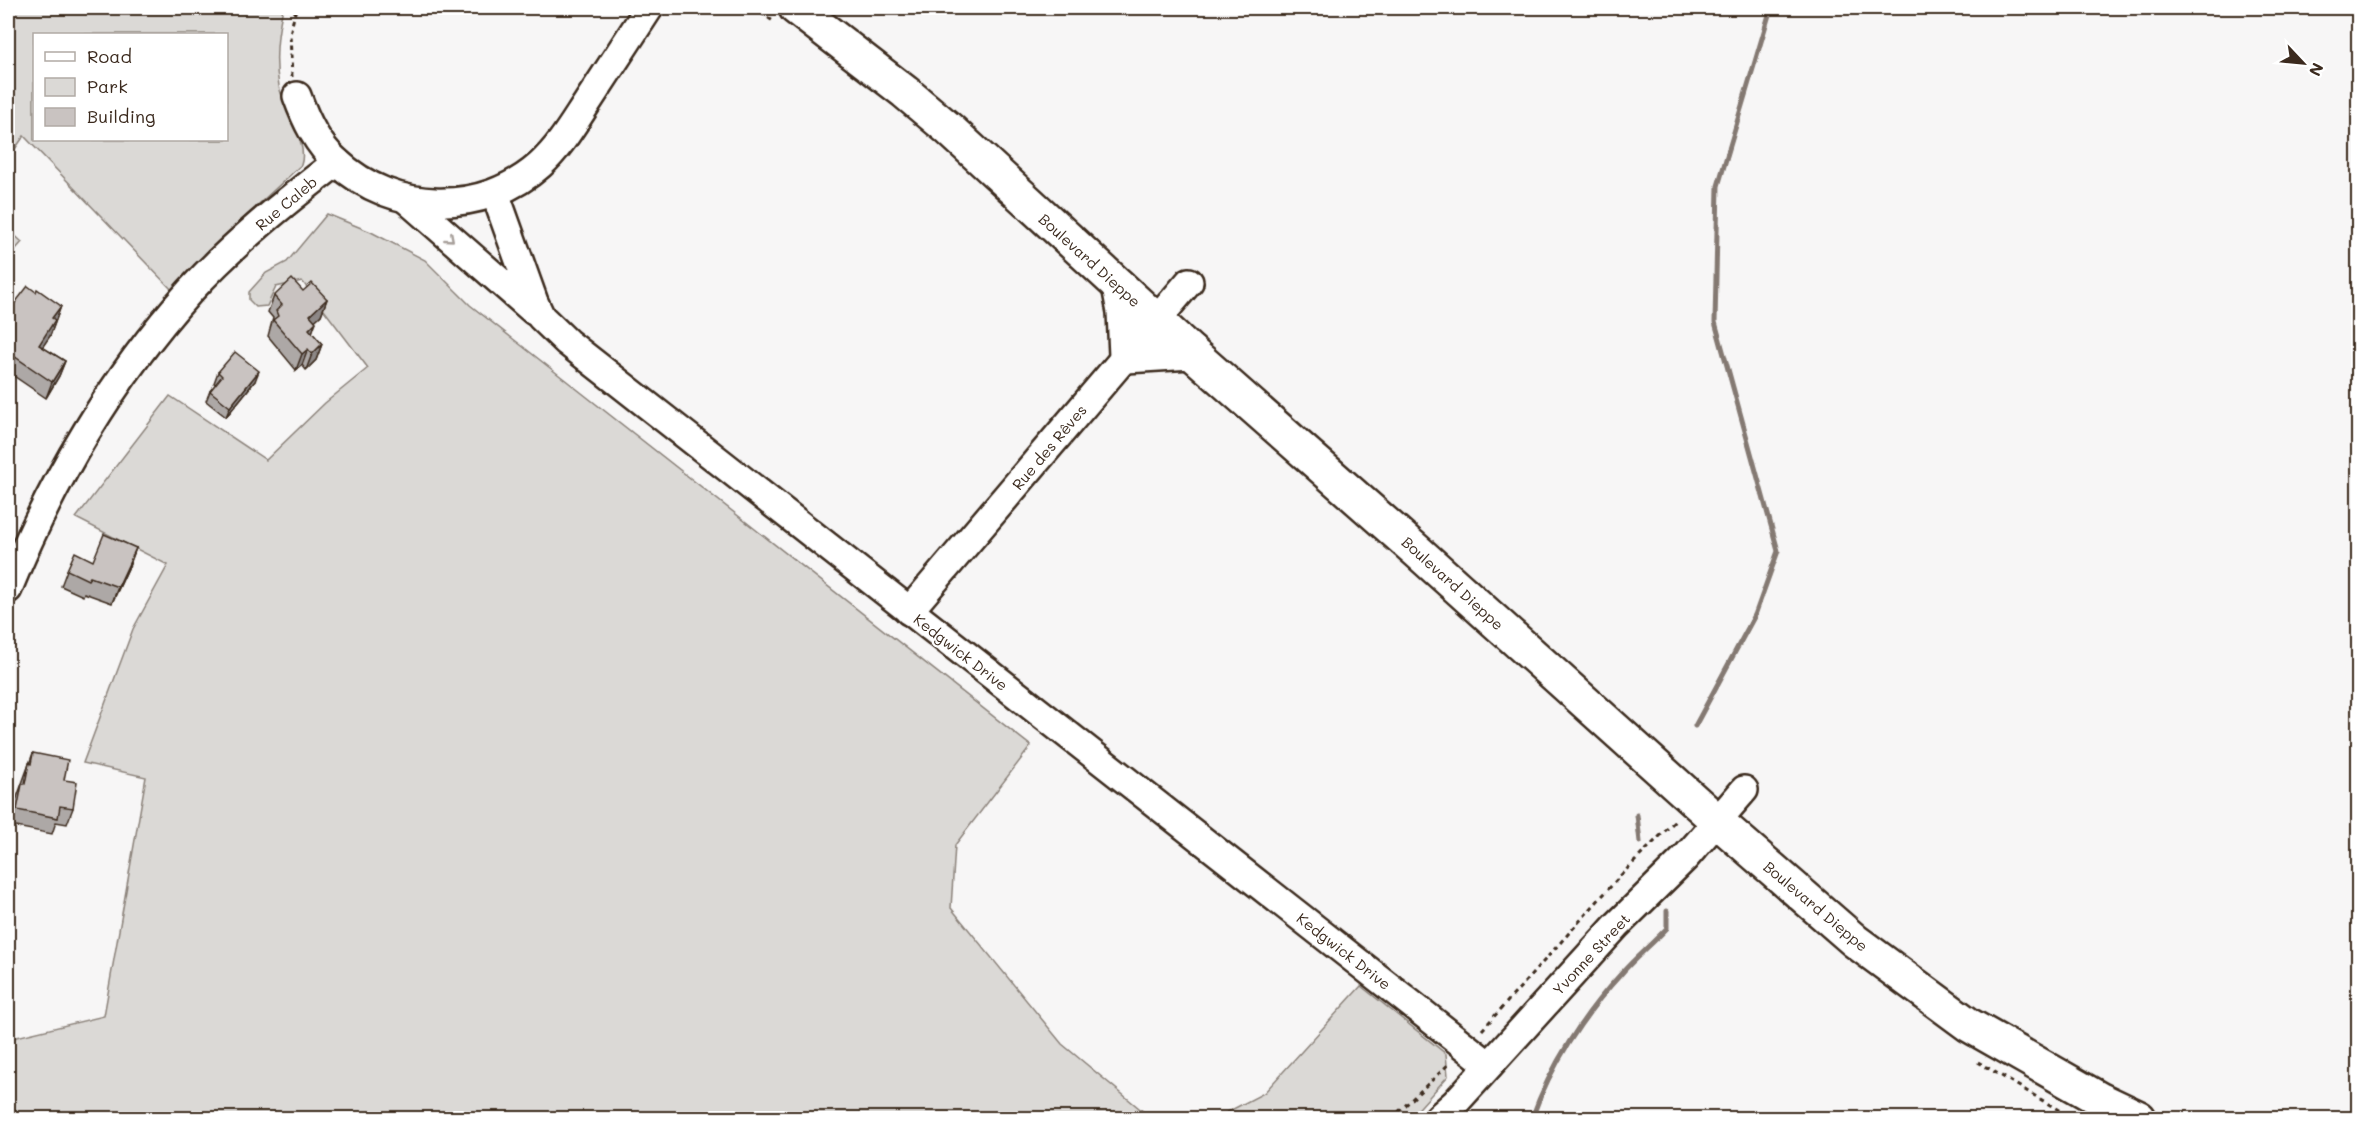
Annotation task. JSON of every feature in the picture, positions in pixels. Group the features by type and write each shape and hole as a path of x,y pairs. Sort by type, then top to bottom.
{"main road":[{"name":"Boulevard Dieppe","path":"796,8 949,129 1191,352 1717,821 1855,941 1969,1025 2139,1119"},
{"path":"1119,286 1124,310 1126,356 1191,352"}],"street":[{"path":"297,96 314,135 337,162 367,183 406,199 448,202 495,192 526,177 557,146 649,8"},
{"name":"Rue Caleb","path":"8,589 31,534 68,464 114,390 148,343 190,291 245,238 337,162"},
{"name":"Kedgwick Drive","path":"495,192 522,273 541,317 585,357 1488,1065"},
{"path":"406,199 541,317"},
{"name":"Rue des Rêves","path":"909,611 1189,282"},
{"name":"Yvonne Street","path":"1438,1119 1617,925 1685,858 1744,789"}],"path":[{"path":"296,8 289,51 290,68 297,96"},
{"path":"1392,1119 1466,1047 1621,875 1680,816"}],"green space":[{"path":"8,8 283,8 277,47 277,76 302,147 301,165 172,290 24,136 8,159"},
{"path":"327,214 371,232 425,260 470,305 1031,746 955,845 951,908 1062,1044 1151,1118 8,1118 8,1039 104,1016 146,777 83,763 133,629 168,565 76,518 170,396 266,460 325,403 368,368 302,281 276,287 267,306 256,307 249,300 249,292 266,273 287,262"},
{"path":"8,229 22,242 8,258"},
{"path":"1361,986 1446,1054 1448,1076 1413,1115 1408,1118 1216,1118 1264,1093"}],"building":[{"path":"292,279 303,291 312,283 327,299 310,315 316,322 309,329 322,344 312,354 308,349 302,354 273,320 278,316 276,311 282,305 274,296"},
{"path":"28,286 36,292 37,289 61,306 52,318 55,320 39,345 65,361 52,382 8,352 8,312"},
{"path":"235,352 259,371 230,407 210,391 222,376 218,372"},
{"path":"104,534 136,548 118,587 90,577 88,580 67,570 75,552 93,561"},
{"path":"33,753 68,760 64,780 77,782 73,808 60,806 58,818 17,810 22,784 25,784"}],"waterway":[{"path":"1695,726 1755,615 1778,551 1715,322 1718,186 1771,8"},
{"path":"1637,815 1640,842"},
{"path":"1532,1118 1548,1080 1569,1042 1607,990 1667,928 1667,911"}]}
